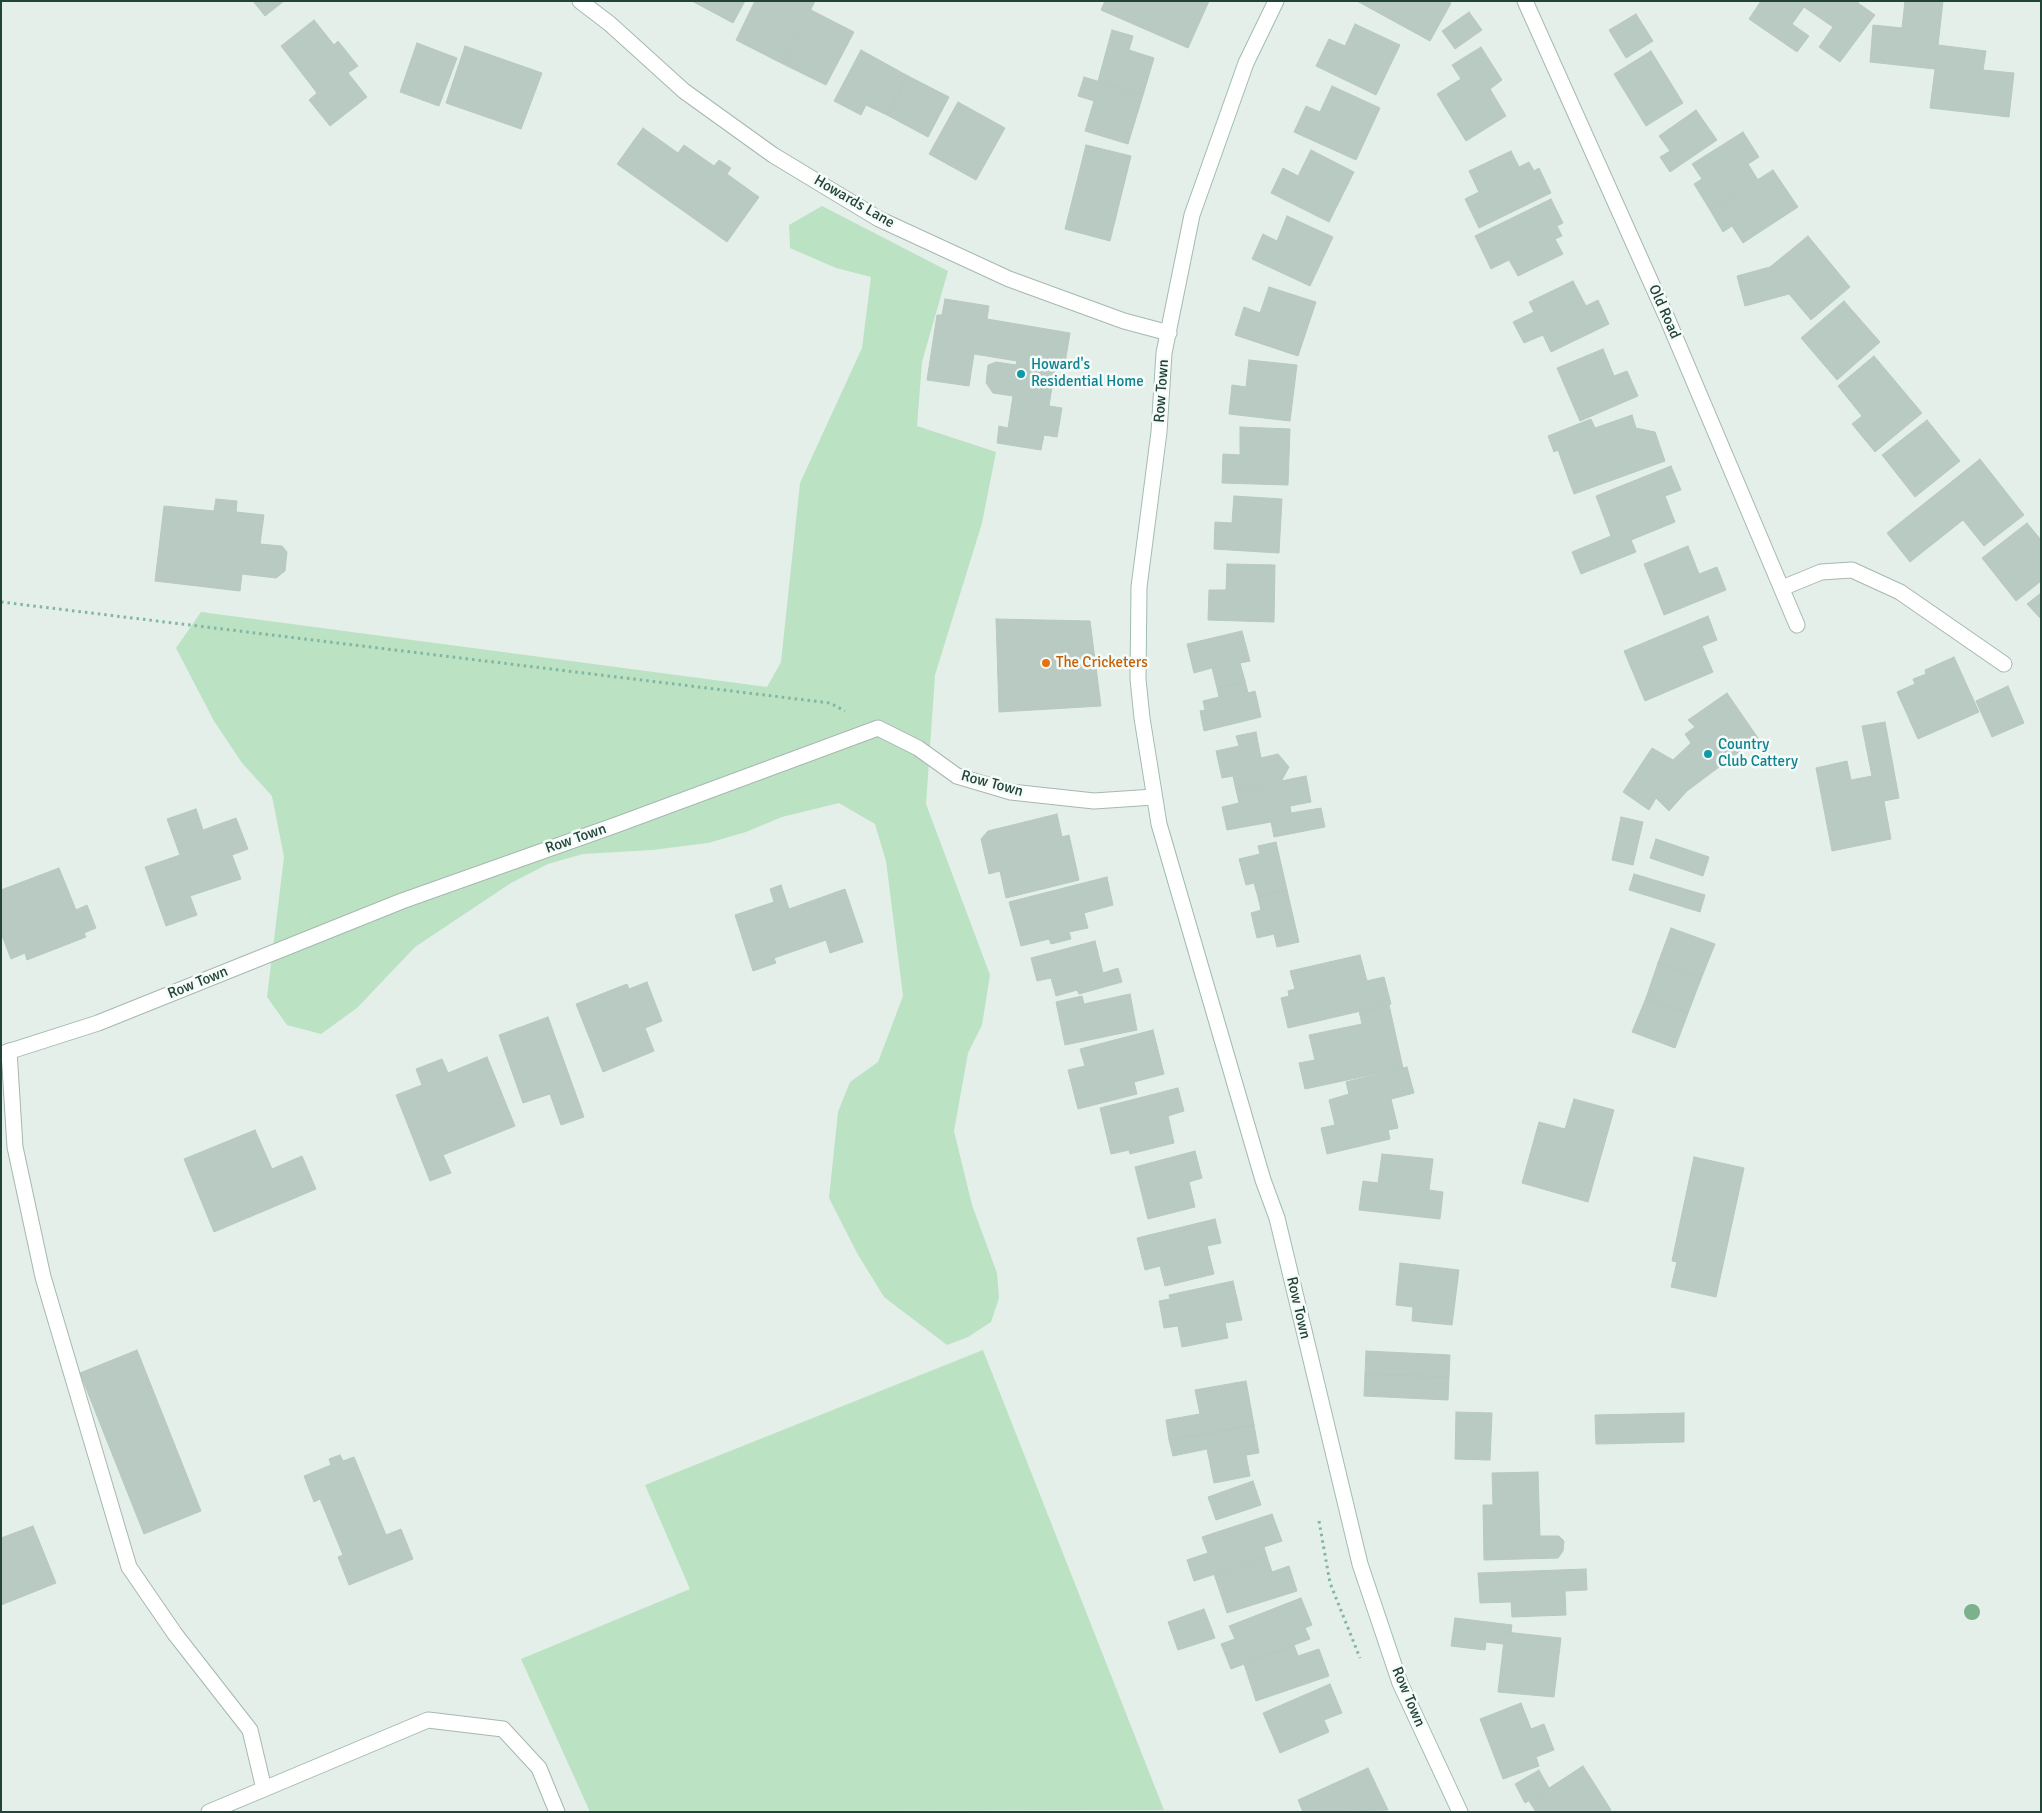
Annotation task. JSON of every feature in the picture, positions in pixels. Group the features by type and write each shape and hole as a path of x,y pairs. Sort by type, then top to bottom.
{"street":[{"name":"Howards Lane","path":"580,1 610,24 684,90 773,155 879,219 1010,279 1124,321 1168,333"},
{"name":"Row Town","path":"1276,1 1246,63 1192,215 1168,333 1164,353 1159,432 1139,587 1138,680 1142,718 1159,824 1263,1180 1277,1218 1360,1564 1400,1683 1460,1812"},
{"name":"Old Road","path":"1525,1 1667,318 1797,625"},
{"path":"1782,588 1821,572 1852,570 1900,592 2004,664"},
{"name":"Row Town","path":"5,1053 98,1023 402,900 616,825 878,728 918,748 958,776 1011,792 1094,801 1154,797"},
{"path":"5,1053 15,1147 43,1277 130,1567 175,1634 250,1730 264,1789"},
{"path":"209,1812 428,1720 503,1729 539,1768 557,1812"}],"path":[{"path":"1,602 830,703 878,728"}],"green space":[{"path":"822,206 948,271 922,362 917,426 996,452 982,523 935,675 926,804 990,975 982,1025 968,1053 954,1131 972,1205 997,1273 999,1298 991,1322 968,1337 947,1345 884,1297 857,1253 829,1198 838,1112 850,1082 878,1062 903,996 886,861 875,824 839,803 782,817 746,832 708,843 652,850 583,854 548,864 511,883 415,947 357,1008 321,1034 287,1025 267,997 284,857 272,796 242,763 214,721 176,648 201,612 767,687 781,662 800,483 862,348 871,277 836,268 790,248 789,225"},
{"path":"983,1350 1164,1810 590,1812 521,1659 690,1589 645,1485"}],"building":[{"path":"253,1 284,1 265,16"},
{"path":"692,1 745,1 733,23"},
{"path":"755,1 815,1 783,64 736,40"},
{"path":"1105,1 1209,1 1188,48 1101,10"},
{"path":"1357,1 1446,1 1451,3 1430,41"},
{"path":"1761,1 1859,1 1858,3 1875,15 1840,62 1819,47 1833,27 1804,7 1792,24 1809,36 1797,52 1749,19"},
{"path":"1905,1 1943,1 1938,45 1986,51 1983,70 2014,73 2009,117 1930,108 1935,69 1870,62 1873,25 1902,28"},
{"path":"811,10 854,32 826,85 783,64"},
{"path":"1469,12 1482,30 1455,49 1442,31"},
{"path":"1636,14 1653,41 1626,58 1609,30"},
{"path":"314,20 334,45 338,41 358,66 348,73 367,97 330,126 309,100 317,93 281,46"},
{"path":"1355,24 1400,45 1376,95 1316,66 1329,39 1345,46"},
{"path":"1112,30 1133,36 1129,50 1154,58 1143,95 1098,81"},
{"path":"417,43 457,58 439,106 400,92"},
{"path":"465,46 542,73 521,129 446,103"},
{"path":"1481,47 1502,80 1490,89 1506,116 1466,141 1437,94 1461,79 1452,65"},
{"path":"861,50 908,76 887,115 866,105 861,115 834,101"},
{"path":"1651,51 1683,103 1646,126 1614,74"},
{"path":"908,76 949,97 928,137 887,115"},
{"path":"1084,77 1143,95 1128,144 1085,131 1094,101 1078,96"},
{"path":"1332,86 1380,108 1356,160 1294,132 1306,106 1320,112"},
{"path":"958,102 1005,128 976,180 929,154"},
{"path":"1696,110 1717,140 1670,172 1660,157 1670,151 1659,136"},
{"path":"643,128 678,153 684,145 714,166 719,160 731,168 727,174 759,197 727,242 617,164"},
{"path":"1743,132 1759,157 1748,164 1758,180 1710,210 1694,184 1702,179 1692,164"},
{"path":"1086,145 1131,156 1110,241 1065,229"},
{"path":"1311,150 1354,172 1329,222 1271,193 1283,168 1298,176"},
{"path":"1511,151 1519,167 1529,162 1534,171 1539,168 1551,193 1479,228 1465,199 1479,192 1469,171"},
{"path":"1773,170 1798,207 1743,243 1732,226 1723,232 1710,210"},
{"path":"1551,199 1563,223 1557,226 1562,236 1555,239 1563,254 1518,276 1509,260 1491,269 1475,236"},
{"path":"1287,216 1333,237 1310,286 1252,259 1263,234 1277,241"},
{"path":"1808,236 1850,287 1811,320 1789,294 1745,306 1737,276 1770,267"},
{"path":"1573,281 1586,306 1598,300 1609,324 1551,352 1543,335 1524,343 1513,322 1534,312 1529,302"},
{"path":"1269,287 1316,302 1298,356 1235,335 1244,307 1260,313"},
{"name":"Howard's Residential Home","path":"945,299 989,306 987,319 1070,333 1064,369 1055,368 1049,406 1062,408 1057,437 1044,435 1041,450 997,443 999,426 1008,428 1013,396 993,393 986,383 988,365 996,362 1016,365 1017,361 974,354 969,386 927,380 937,315 942,315"},
{"path":"1844,301 1880,342 1837,380 1801,338"},
{"path":"1603,349 1614,376 1627,371 1638,396 1580,421 1557,368"},
{"path":"1874,356 1922,413 1875,452 1852,424 1862,416 1838,386"},
{"path":"1249,360 1297,365 1290,421 1229,414 1232,385 1246,387"},
{"path":"1632,415 1636,428 1655,432 1665,461 1574,494 1558,450 1554,452 1548,436 1591,419 1595,428"},
{"path":"1927,420 1960,461 1915,497 1882,455"},
{"path":"1240,427 1290,429 1288,485 1222,483 1223,454 1240,455"},
{"path":"1980,459 2024,515 1984,546 1963,520 1910,562 1887,533"},
{"path":"1671,466 1681,490 1665,496 1675,522 1631,540 1636,552 1581,574 1572,552 1611,536 1596,496"},
{"path":"1234,496 1282,499 1279,553 1214,549 1215,522 1232,523"},
{"path":"216,499 237,501 236,512 264,515 260,544 282,546 287,552 285,571 276,578 242,574 240,591 155,581 164,506 214,511"},
{"path":"2027,523 2041,540 2041,581 2016,601 1982,558"},
{"path":"1688,546 1699,574 1717,567 1726,590 1664,615 1644,564"},
{"path":"1227,564 1275,565 1274,622 1208,620 1209,590 1226,590"},
{"path":"2041,593 2041,619 2027,604"},
{"path":"1708,616 1717,640 1702,646 1713,672 1645,701 1624,651"},
{"name":"The Cricketers","path":"996,619 1090,621 1101,706 999,712"},
{"path":"1242,631 1250,661 1240,663 1245,681 1217,688 1212,668 1194,673 1187,644"},
{"path":"1954,657 1979,712 1918,739 1897,692 1915,684 1913,679 1926,674 1925,670"},
{"path":"1245,681 1248,693 1255,691 1261,717 1204,731 1200,711 1205,710 1203,701 1219,697 1217,688"},
{"path":"2008,686 2024,723 1992,737 1976,701"},
{"name":"Country Club Cattery","path":"1727,693 1758,738 1687,791 1669,811 1656,798 1649,810 1623,792 1652,748 1673,760 1691,743 1685,734 1695,727 1688,720"},
{"path":"1885,722 1899,798 1884,801 1891,839 1832,851 1816,768 1847,761 1851,780 1872,776 1862,726"},
{"path":"1256,732 1261,758 1278,754 1289,767 1282,780 1236,790 1233,776 1222,778 1216,751 1239,746 1236,736"},
{"path":"1306,776 1311,802 1290,806 1291,813 1321,808 1325,827 1274,837 1271,822 1227,830 1222,807 1239,803 1236,790"},
{"path":"196,809 203,830 236,818 248,849 232,855 241,879 190,896 197,915 166,926 145,867 180,855 167,819"},
{"path":"1057,814 1062,837 1069,835 1079,880 1006,898 1000,871 989,874 981,839 988,831"},
{"path":"1621,817 1643,822 1633,865 1612,860"},
{"path":"1656,839 1709,857 1703,876 1650,858"},
{"path":"1276,842 1287,890 1258,897 1254,883 1246,885 1239,859 1260,854 1258,846"},
{"path":"59,868 76,910 87,905 96,928 84,933 86,937 27,960 25,953 11,959 1,933 1,890"},
{"path":"1634,874 1705,895 1700,912 1629,890"},
{"path":"1107,877 1113,905 1084,913 1088,928 1069,932 1071,939 1051,944 1049,939 1021,946 1009,902"},
{"path":"781,885 789,909 845,889 863,942 830,953 826,940 774,958 776,963 753,971 735,915 774,902 770,889"},
{"path":"1287,890 1299,942 1277,947 1274,934 1257,938 1251,913 1261,910 1258,897"},
{"path":"1671,928 1715,944 1701,979 1658,963"},
{"path":"1095,941 1103,973 1118,968 1122,982 1079,994 1077,990 1056,996 1051,978 1037,981 1031,958"},
{"path":"1360,955 1367,981 1384,977 1391,1004 1288,1028 1281,998 1289,996 1288,991 1295,989 1290,971"},
{"path":"1658,963 1701,979 1688,1013 1646,998"},
{"path":"647,982 662,1021 645,1028 654,1051 603,1072 576,1004 627,984 629,989"},
{"path":"1130,994 1137,1030 1065,1045 1056,1002 1082,996 1084,1004"},
{"path":"1646,998 1688,1013 1675,1048 1632,1032"},
{"path":"1389,1005 1403,1068 1305,1089 1299,1063 1315,1060 1309,1035 1362,1024 1359,1011"},
{"path":"548,1017 584,1117 561,1125 550,1094 523,1103 499,1035"},
{"path":"1153,1030 1164,1074 1134,1082 1137,1094 1078,1109 1068,1070 1085,1066 1080,1049"},
{"path":"487,1057 515,1126 443,1155 451,1173 430,1181 396,1095 422,1085 416,1069 442,1059 448,1073"},
{"path":"1407,1067 1414,1093 1391,1099 1398,1128 1388,1130 1390,1139 1327,1154 1321,1128 1335,1125 1329,1100 1349,1094 1346,1082"},
{"path":"1178,1088 1184,1111 1168,1116 1174,1143 1130,1154 1129,1150 1111,1154 1100,1108"},
{"path":"1574,1099 1614,1110 1588,1202 1522,1183 1539,1122 1565,1129"},
{"path":"255,1130 272,1169 302,1156 316,1189 214,1232 184,1159"},
{"path":"1195,1151 1202,1178 1189,1182 1195,1207 1148,1219 1135,1167"},
{"path":"1382,1154 1433,1159 1429,1190 1443,1192 1440,1219 1359,1210 1363,1181 1378,1183"},
{"path":"1694,1157 1744,1168 1716,1297 1671,1287 1677,1262 1672,1261"},
{"path":"1215,1219 1221,1243 1207,1246 1214,1274 1165,1286 1160,1266 1145,1270 1137,1238"},
{"path":"1400,1263 1459,1270 1452,1325 1412,1321 1413,1307 1396,1305"},
{"path":"1233,1281 1242,1320 1225,1323 1228,1338 1182,1347 1178,1326 1164,1328 1159,1301 1170,1299 1169,1295"},
{"path":"137,1350 201,1511 144,1534 80,1373"},
{"path":"1366,1351 1450,1355 1449,1377 1365,1374"},
{"path":"1365,1374 1449,1377 1448,1400 1364,1396"},
{"path":"1246,1381 1254,1425 1169,1440 1166,1420 1200,1414 1195,1390"},
{"path":"1456,1412 1492,1413 1490,1460 1455,1459"},
{"path":"1684,1413 1684,1442 1596,1444 1595,1415"},
{"path":"1254,1425 1259,1453 1246,1455 1250,1476 1214,1483 1207,1449 1173,1456 1169,1440"},
{"path":"340,1455 343,1461 354,1457 386,1535 401,1529 413,1559 349,1585 338,1557 343,1555 320,1499 314,1502 304,1476 331,1465 329,1459"},
{"path":"1538,1472 1540,1536 1559,1536 1564,1541 1563,1551 1558,1558 1484,1560 1483,1505 1493,1505 1492,1473"},
{"path":"1253,1481 1261,1505 1216,1520 1208,1497"},
{"path":"1272,1514 1282,1541 1264,1547 1267,1557 1194,1581 1187,1560 1208,1553 1202,1537"},
{"path":"33,1526 56,1583 1,1605 1,1538"},
{"path":"1267,1557 1272,1572 1289,1566 1297,1591 1227,1613 1214,1574"},
{"path":"1586,1569 1587,1590 1565,1591 1566,1615 1512,1617 1511,1602 1480,1603 1478,1573"},
{"path":"1301,1598 1312,1625 1305,1628 1310,1639 1231,1669 1221,1644 1235,1639 1229,1626"},
{"path":"1204,1609 1215,1638 1178,1650 1168,1622"},
{"path":"1455,1618 1512,1625 1511,1633 1505,1632 1503,1644 1486,1642 1485,1650 1451,1646"},
{"path":"1505,1632 1561,1638 1554,1697 1498,1692"},
{"path":"1294,1645 1298,1656 1319,1649 1329,1676 1256,1701 1244,1664"},
{"path":"1330,1684 1342,1713 1324,1720 1329,1732 1280,1753 1263,1713"},
{"path":"1521,1703 1531,1729 1544,1724 1554,1750 1536,1757 1539,1766 1503,1779 1480,1719"},
{"path":"1583,1766 1611,1810 1608,1812 1536,1812 1529,1801"},
{"path":"1368,1768 1388,1810 1303,1812 1298,1800"},
{"path":"1539,1770 1549,1788 1525,1803 1515,1784"}],"place":[{"name":"Howard's Residential Home","path":"1021,374"},
{"name":"The Cricketers","path":"1046,663"},
{"name":"Country Club Cattery","path":"1708,754"}]}
